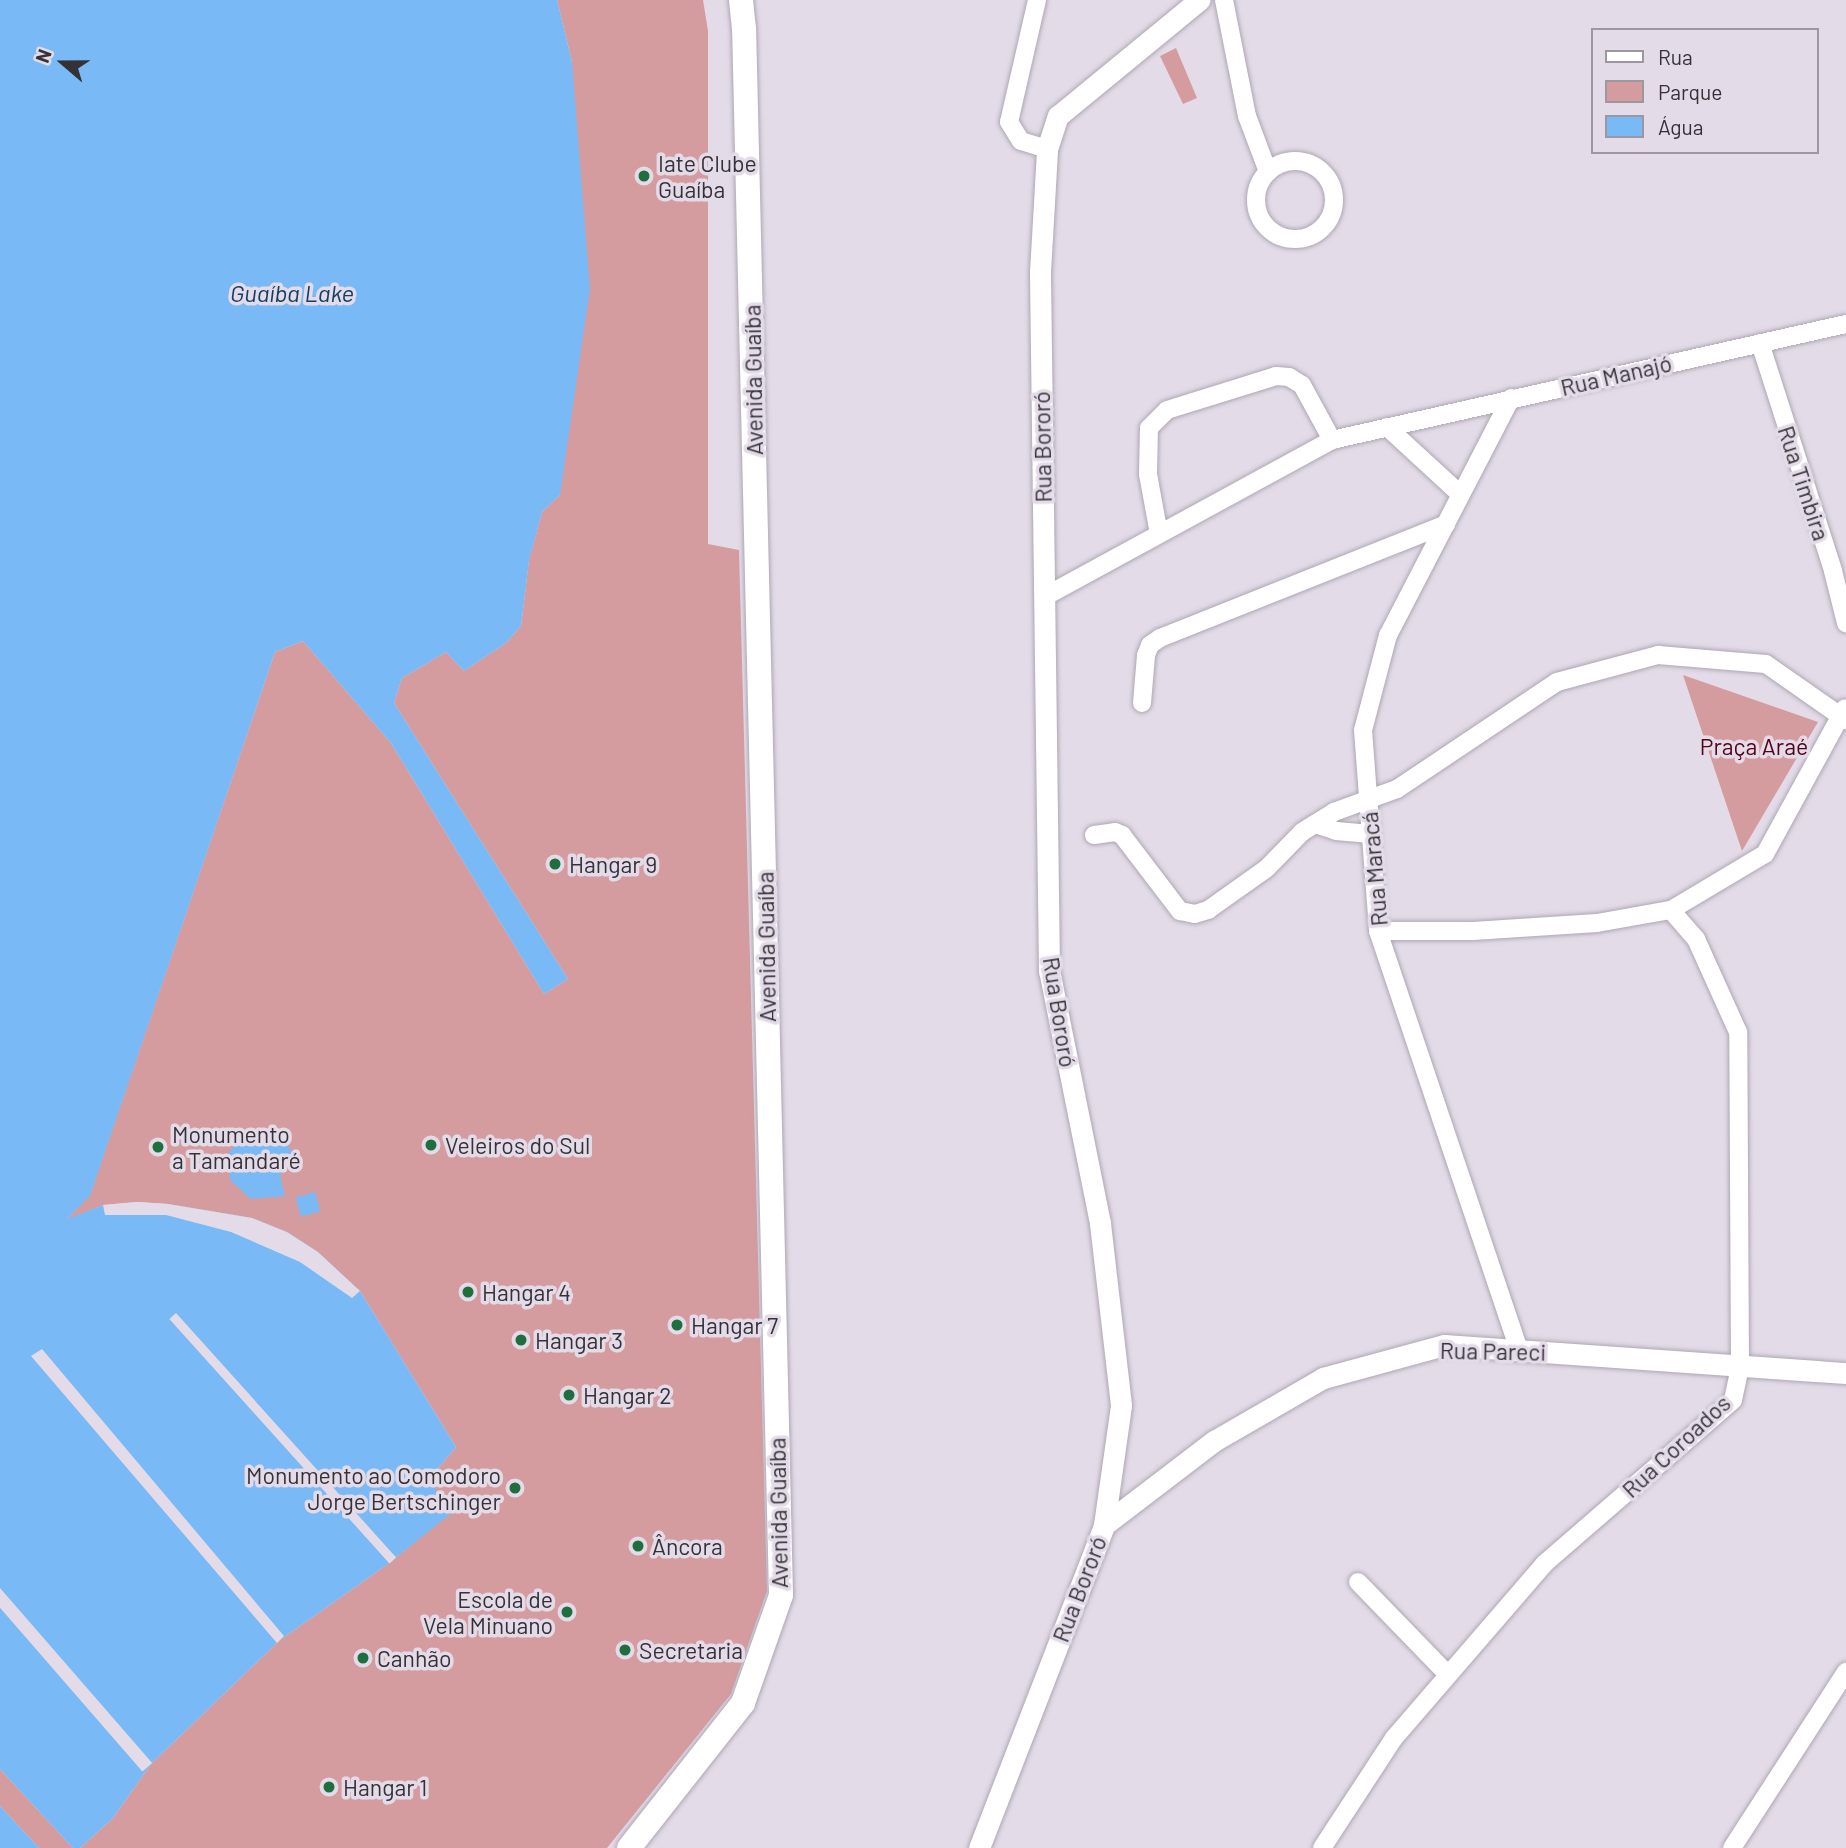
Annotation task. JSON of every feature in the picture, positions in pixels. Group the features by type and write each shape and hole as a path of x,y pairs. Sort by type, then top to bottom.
{"main road":[{"name":"Avenida Guaíba","path":"629,1848 743,1703 780,1595 746,69 741,0"}],"street":[{"path":"1037,0 1009,122 1013,133 1021,141 1046,149"},
{"name":"Rua Bororó","path":"979,1848 1104,1525 1121,1405 1100,1223 1049,971 1040,272 1046,149 1058,116 1199,0"},
{"path":"1224,0 1247,116 1268,172 1257,195 1257,208 1269,230 1293,240 1317,233 1326,225 1335,200 1326,176 1317,167 1292,161 1268,172"},
{"name":"Rua Manajó","path":"1044,597 1332,440 1846,324"},
{"name":"Rua Timbira","path":"1760,342 1833,571 1846,623"},
{"path":"1159,534 1148,474 1149,428 1167,410 1276,376 1289,377 1302,385 1332,440"},
{"name":"Rua Maracá","path":"1511,398 1388,635 1363,730 1378,931 1519,1350"},
{"path":"1387,427 1461,495"},
{"path":"1142,703 1146,654 1150,645 1160,638 1446,524"},
{"path":"1094,835 1115,832 1122,835 1180,911 1195,914 1208,910 1267,868 1303,832 1315,824 1334,812 1397,789 1557,682 1658,655 1766,664 1844,713 1765,854 1671,910 1597,923 1473,931 1378,931"},
{"path":"1315,824 1336,831 1371,834"},
{"name":"Rua Coroados","path":"1322,1848 1394,1738 1545,1564 1733,1400 1740,1366 1738,1032 1696,939 1671,910"},
{"name":"Rua Pareci","path":"1104,1525 1214,1441 1323,1378 1444,1345 1846,1373"},
{"path":"1358,1582 1448,1675"},
{"path":"1732,1848 1846,1672"}],"green space":[{"name":"Veleiros do Sul","path":"557,0 703,0 708,31 708,544 739,550 767,1591 731,1694 607,1848 80,1848 113,1818 151,1764 280,1640 388,1564 453,1511 428,1480 456,1447 360,1291 341,1275 252,1218 168,1204 137,1202 103,1205 65,1221 90,1195 275,652 303,641 391,743 544,994 568,979 394,703 402,678 446,652 464,671 506,643 521,626 529,560 542,512 560,495 572,62"},
{"path":"1176,48 1197,98 1183,104 1160,56"},
{"name":"Praça Araé","path":"1683,675 1818,722 1742,851"},
{"path":"0,1769 73,1848 39,1848 0,1806"}],"water":[{"name":"Guaíba Lake","path":"0,0 557,0 572,62 590,289 560,495 542,512 529,561 521,626 506,643 464,671 446,652 402,678 394,703 568,979 544,994 391,743 303,641 275,652 90,1196 67,1219 103,1205 168,1204 252,1218 287,1232 318,1252 360,1291 456,1447 428,1480 454,1511 388,1564 280,1640 151,1764 113,1818 80,1848 73,1848 0,1769"},
{"path":"276,1130 294,1154 280,1175 285,1196 251,1199 230,1180 229,1152 248,1132"},
{"path":"315,1192 320,1211 301,1216 296,1197"},
{"path":"0,1806 39,1848 0,1848"}],"pier":[{"path":"137,1202 168,1204 252,1218 287,1232 318,1252 360,1291 352,1298 300,1262 231,1232 166,1215 105,1215 103,1205"},
{"path":"176,1313 396,1557 389,1564 169,1319"},
{"path":"42,1349 284,1636 277,1643 31,1356"},
{"path":"0,1588 152,1763 142,1772 0,1608"}],"place":[{"name":"Iate Clube Guaíba","path":"644,176"},
{"name":"Hangar 9","path":"555,864"},
{"name":"Veleiros do Sul","path":"431,1145"},
{"name":"Monumento a Tamandaré","path":"158,1147"},
{"name":"Hangar 4","path":"468,1292"},
{"name":"Hangar 7","path":"677,1325"},
{"name":"Hangar 3","path":"521,1340"},
{"name":"Hangar 2","path":"569,1395"},
{"name":"Monumento ao Comodoro Jorge Bertschinger","path":"515,1488"},
{"name":"Âncora","path":"638,1546"},
{"name":"Escola de Vela Minuano","path":"567,1612"},
{"name":"Secretaria","path":"625,1650"},
{"name":"Canhão","path":"363,1658"},
{"name":"Hangar 1","path":"329,1787"}]}
